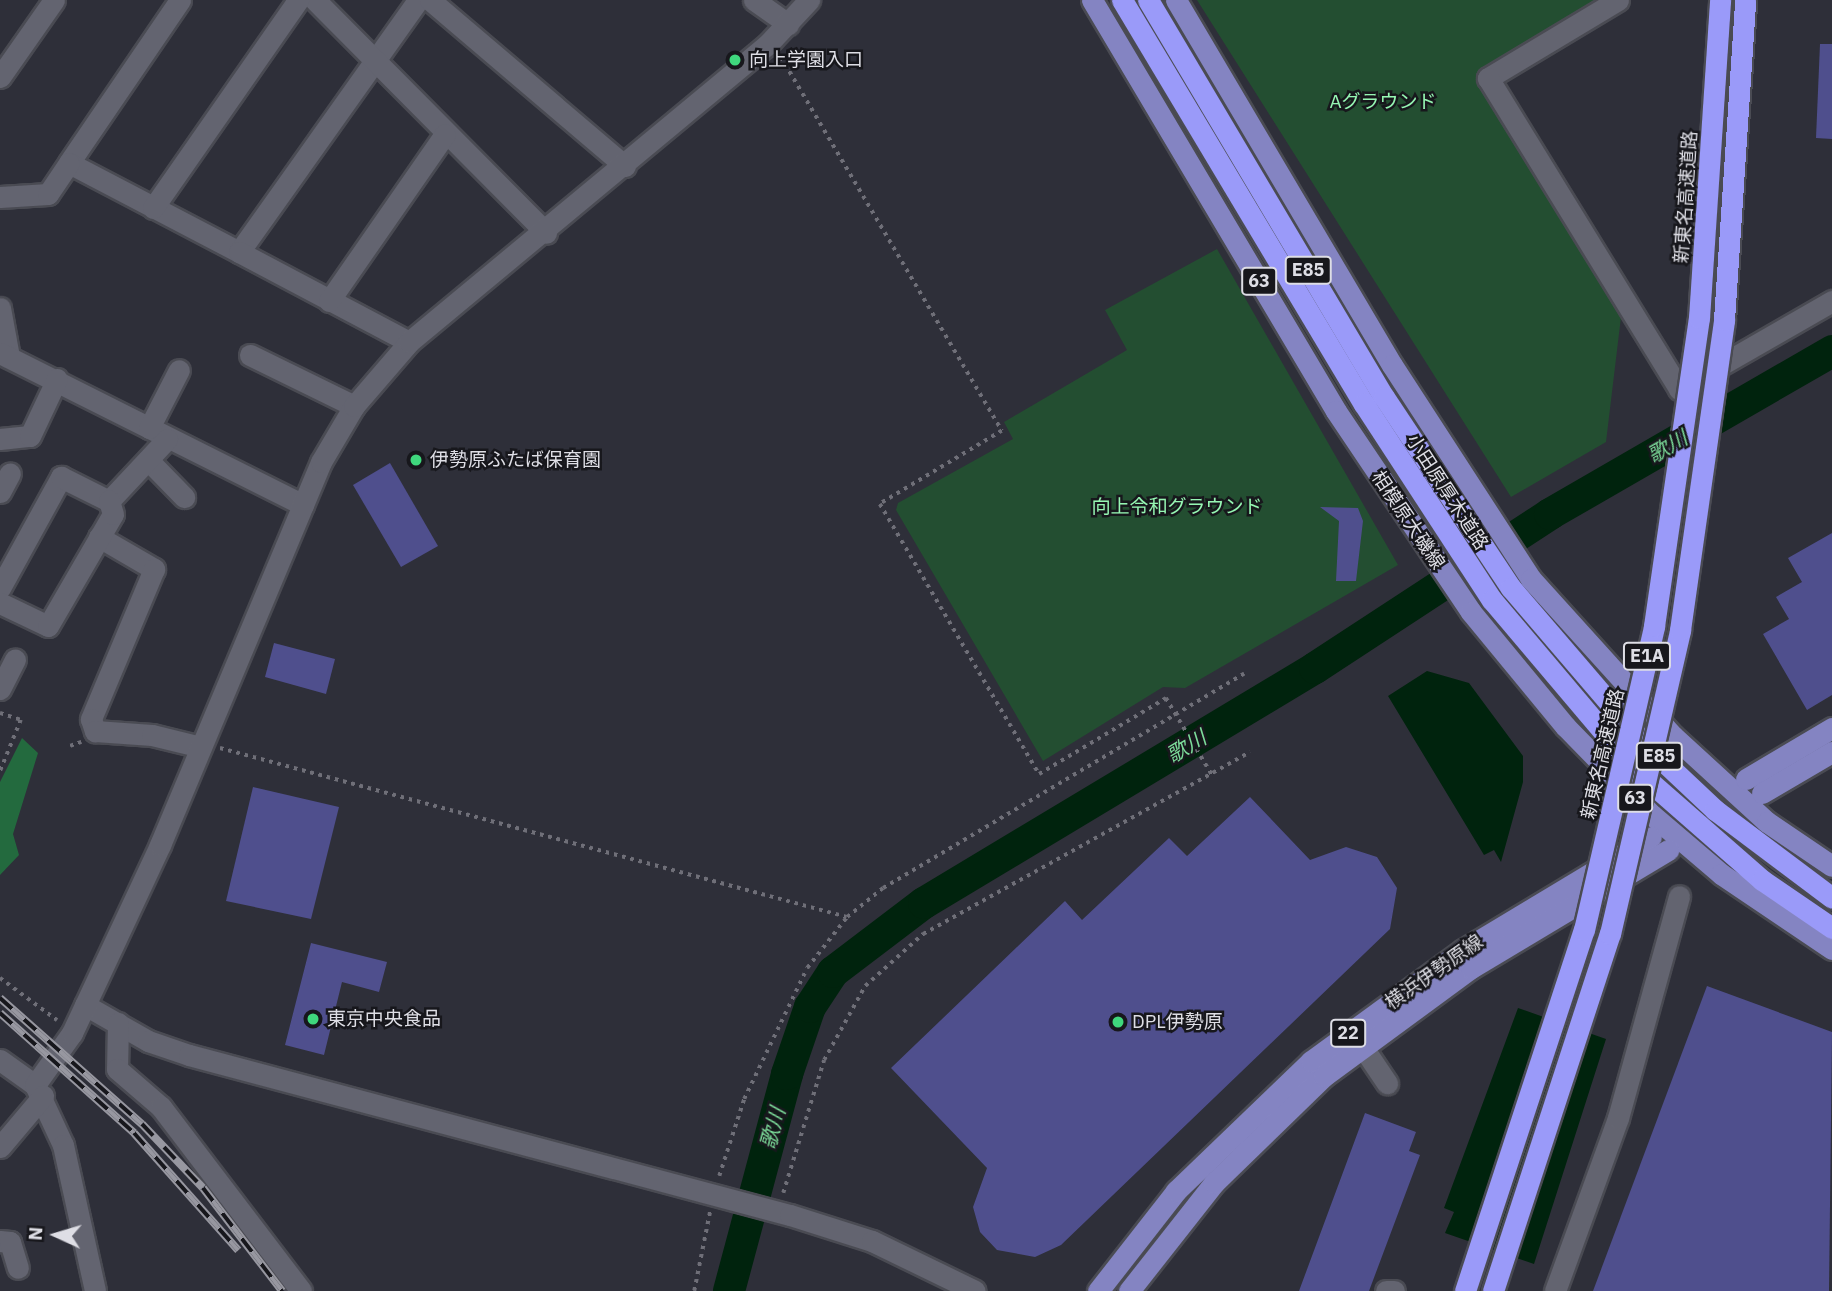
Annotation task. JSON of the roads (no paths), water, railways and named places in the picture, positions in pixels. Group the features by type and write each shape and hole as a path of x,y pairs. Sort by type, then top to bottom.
{"highway":[{"name":"小田原厚木道路","path":"1122,0 1454,548 1492,600 1634,768 1762,880 1832,928"},
{"name":"小田原厚木道路","path":"1148,0 1474,536 1511,588 1644,743 1716,810 1832,898"},
{"name":"新東名高速道路","path":"1465,1291 1584,930 1654,626 1699,318 1720,0"},
{"name":"E1A","path":"1493,1291 1610,934 1681,630 1724,320 1745,0"}],"main road":[{"name":"相模原大磯線","path":"1092,0 1336,411 1471,612 1565,726 1653,815 1721,874 1832,949"},
{"path":"1176,0 1496,528 1531,579 1673,736 1768,822 1832,866"},
{"path":"1832,729 1754,786 1832,752"},
{"name":"横浜伊勢原線","path":"1098,1291 1176,1191 1311,1061 1463,950 1651,836"},
{"name":"横浜伊勢原線","path":"1129,1291 1244,1150 1362,1045 1471,968 1668,850"}],"street":[{"path":"0,77 54,0"},
{"path":"0,197 48,194 180,0"},
{"path":"153,208 298,0"},
{"path":"315,0 545,233"},
{"path":"240,252 372,60 418,0"},
{"path":"430,0 625,166"},
{"path":"754,0 788,24"},
{"path":"0,1147 39,1090 85,1005 202,745 303,505 354,406 409,342 545,233 769,43 809,0"},
{"path":"1618,0 1488,78 1679,389 1832,301"},
{"path":"329,301 445,134"},
{"path":"69,163 409,342"},
{"path":"0,308 4,355 57,379 303,505"},
{"path":"263,356 354,406"},
{"path":"109,501 148,460 179,370"},
{"path":"0,439 30,436 57,379"},
{"path":"148,460 184,497"},
{"path":"0,588 61,477 109,501 113,514 48,626 0,603"},
{"path":"99,537 154,569 91,719 95,731 152,735 202,745"},
{"path":"0,689 15,660"},
{"path":"1555,1291 1618,1118 1679,896"},
{"path":"85,1005 189,1055 776,1211 872,1241 975,1291"},
{"path":"118,1023 117,1069 161,1107 301,1291"},
{"path":"1362,1045 1387,1083"},
{"path":"0,1060 39,1090 63,1145 94,1291"},
{"path":"6,1237 18,1268"},
{"path":"1387,1291 1394,1291"}],"waterway":[{"name":"歌川","path":"729,1291 787,1074 810,1007 833,972 924,903 1315,668 1550,514 1832,351"}],"tunnel":[{"path":"1653,835 1745,780"}],"railway":[{"path":"0,998 142,1124 203,1188 282,1291"},
{"path":"0,1013 134,1133 238,1250"}],"place":[{"name":"向上学園入口","path":"735,60"},
{"name":"伊勢原ふたば保育園","path":"416,460"},
{"name":"東京中央食品","path":"313,1019"},
{"name":"DPL伊勢原","path":"1118,1022"}],"park label":[{"name":"Aグラウンド","path":"1383,102"},
{"name":"向上令和グラウンド","path":"1177,507"}]}
